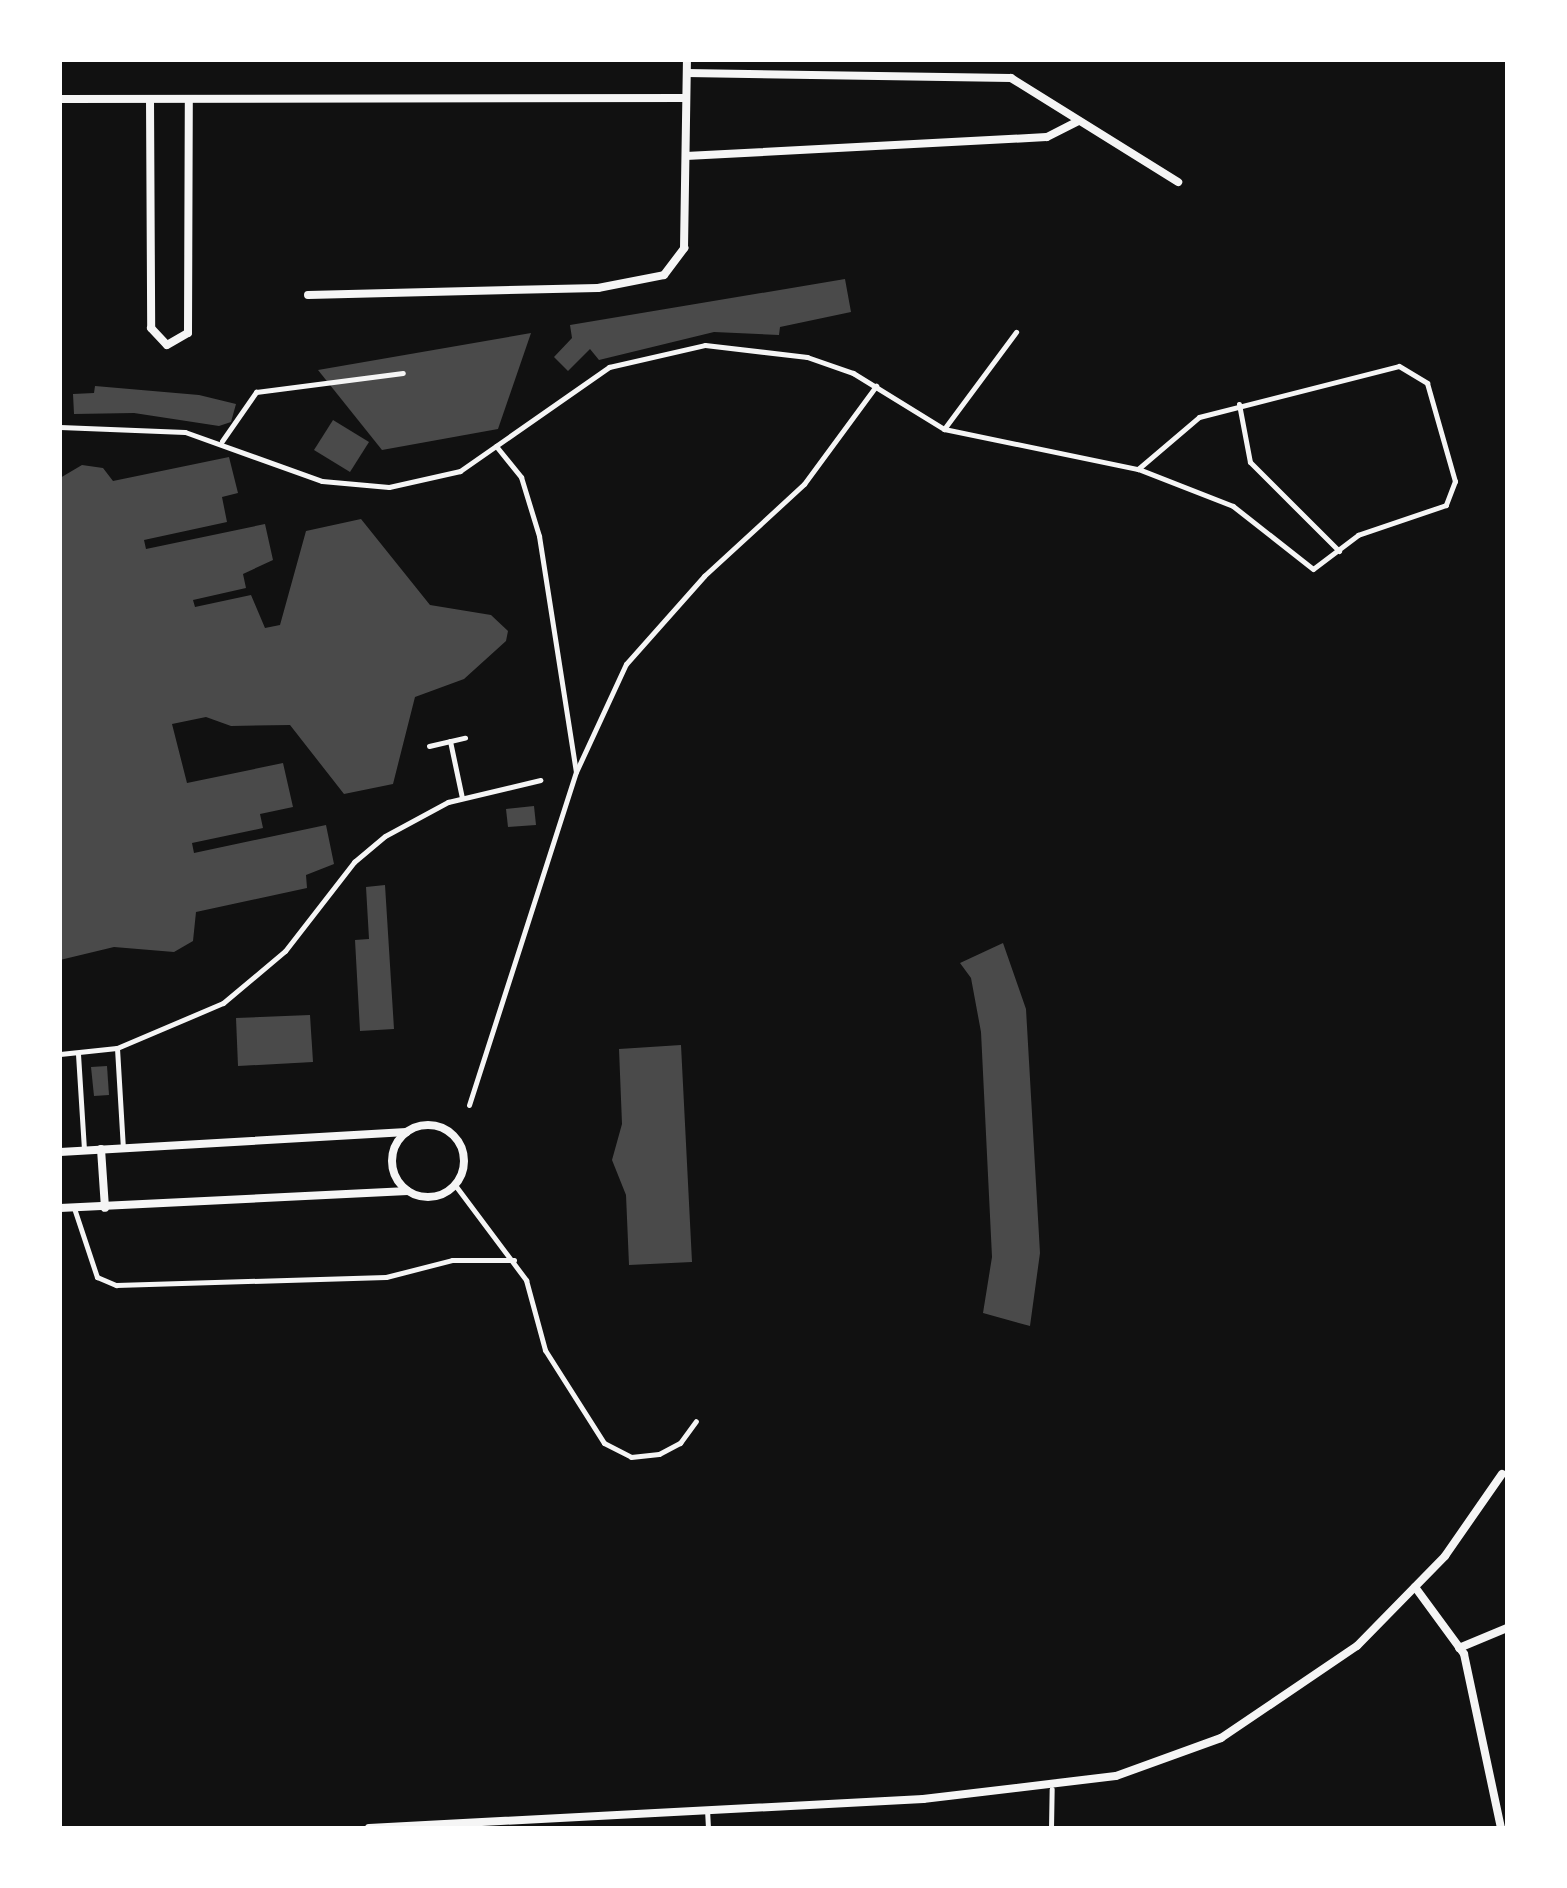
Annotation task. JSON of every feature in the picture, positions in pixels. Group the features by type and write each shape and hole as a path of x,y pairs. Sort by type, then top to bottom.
{"street":[{"path":"308,295 642,284 677,265 684,248 687,60"},
{"path":"687,73 997,76 1178,182"},
{"path":"60,99 686,98"},
{"path":"150,99 151,328 167,345 188,333 189,99"},
{"path":"686,156 1047,137 1078,121"},
{"path":"60,1152 406,1132 428,1125 459,1141 464,1169 455,1185 437,1196 408,1191 60,1208"},
{"path":"406,1132 392,1162 408,1191"},
{"path":"101,1149 105,1208"},
{"path":"369,1828 1052,1789 1116,1776 1221,1738 1357,1646 1415,1587 1502,1474"},
{"path":"1415,1587 1459,1648 1475,1687 1501,1828"},
{"path":"1459,1648 1507,1628"}],"lane":[{"path":"944,429 1016,332"},
{"path":"60,427 148,427 222,441 322,481 389,487 460,471 590,376 665,350 705,345 790,353 876,386 944,429 1138,469 1233,506 1307,567 1321,568 1339,551 1379,526 1432,513 1454,494 1420,373 1399,366 1239,404 1199,417 1138,469"},
{"path":"222,441 256,392 403,373"},
{"path":"469,1105 576,772 626,664 704,576 804,484 876,386"},
{"path":"1239,404 1250,462 1339,551"},
{"path":"496,446 521,477 539,536 576,772"},
{"path":"429,746 465,738"},
{"path":"450,741 462,798"},
{"path":"60,1054 117,1048 251,985 354,862 385,836 462,798 540,780"},
{"path":"117,1048 123,1148"},
{"path":"78,1054 84,1150"},
{"path":"455,1185 514,1260 545,1350 604,1443 631,1457 659,1454 680,1443 696,1421"},
{"path":"74,1208 97,1277 116,1285 386,1277 452,1260 514,1260"},
{"path":"1051,1828 1052,1789"},
{"path":"706,1807 708,1828"}],"building":[{"path":"845,279 851,312 780,327 779,335 714,332 599,360 590,349 568,371 554,357 572,338 570,325"},
{"path":"531,333 498,429 382,450 318,370"},
{"path":"95,386 199,395 236,404 231,422 219,426 134,413 74,414 73,394 94,393"},
{"path":"333,420 369,442 350,472 314,450"},
{"path":"229,457 238,493 222,497 227,522 144,540 146,549 265,524 273,560 243,574 246,588 193,600 195,607 251,595 265,628 280,625 306,531 361,519 430,605 491,615 508,631 506,641 464,679 415,697 393,784 344,794 290,725 231,726 206,717 172,724 187,783 283,763 293,807 260,814 263,828 192,843 194,853 326,825 334,864 306,875 307,888 196,912 193,941 174,952 114,947 60,960 60,478 82,465 103,468 113,481"},
{"path":"534,806 536,825 508,827 506,809"},
{"path":"385,885 394,1029 360,1031 355,940 369,939 366,887"},
{"path":"1003,943 1026,1009 1040,1253 1030,1326 983,1313 992,1257 981,1032 971,978 960,963"},
{"path":"310,1015 313,1062 238,1066 236,1018"},
{"path":"681,1045 692,1262 629,1265 626,1195 612,1160 622,1124 619,1049"},
{"path":"107,1066 109,1095 94,1096 91,1067"}]}
